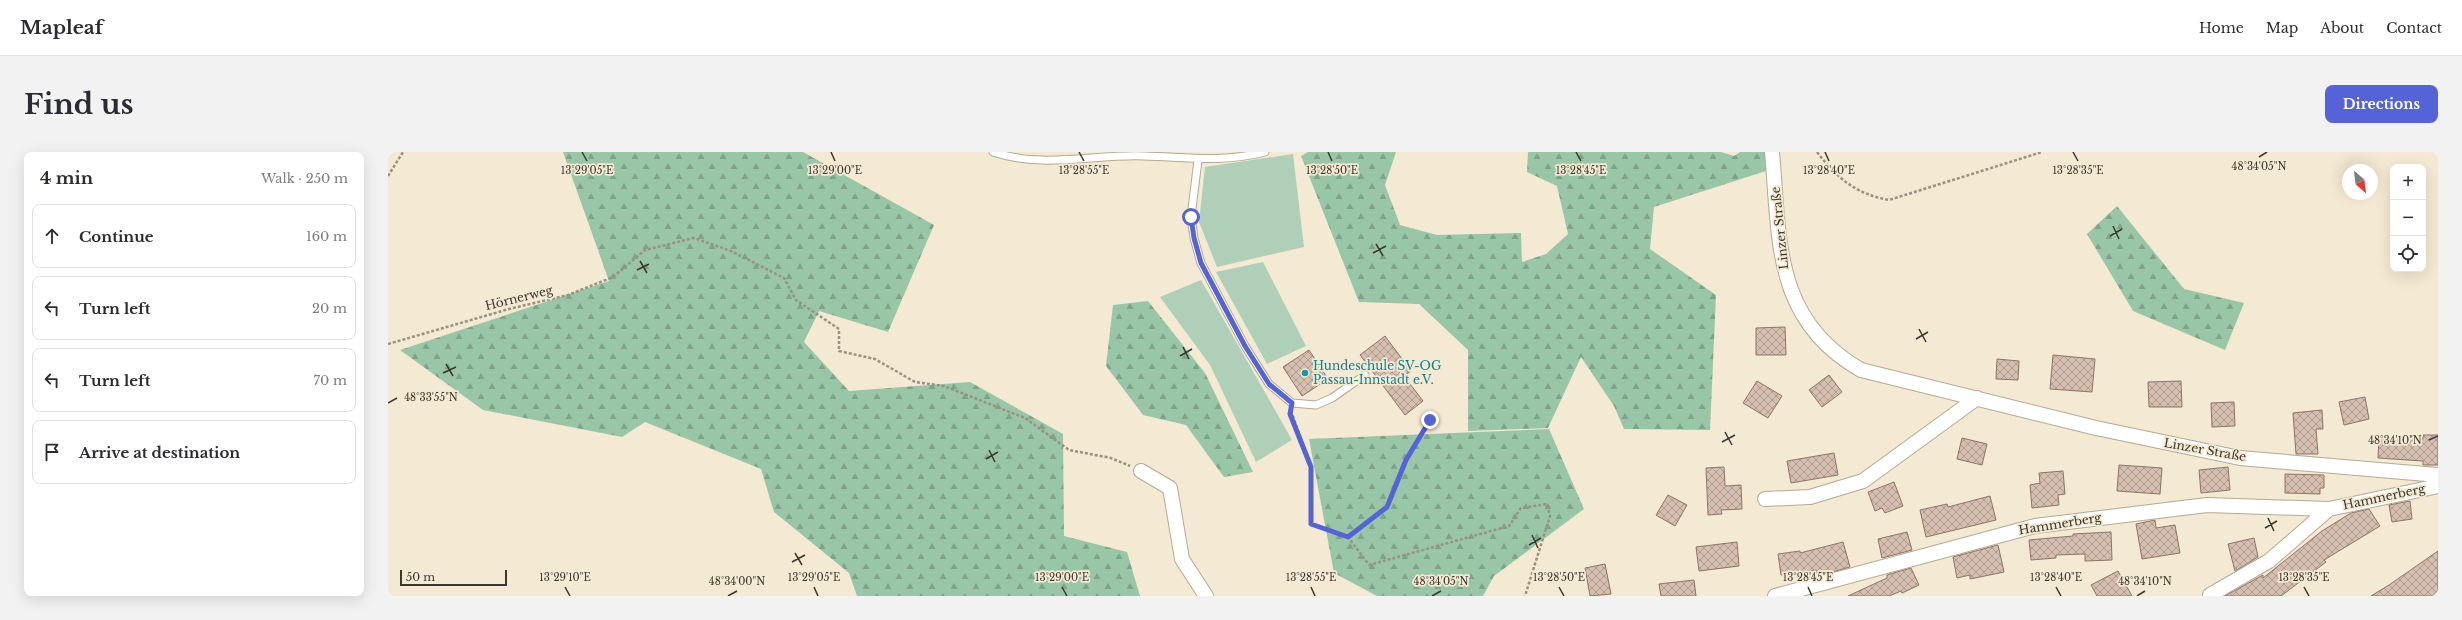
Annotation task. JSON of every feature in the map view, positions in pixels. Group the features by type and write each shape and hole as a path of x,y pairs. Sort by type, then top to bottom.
{"street":[{"name":"Linzer Straße","path":"1772,152 1783,267 1789,289 1801,312 1823,341 1841,359 1861,370 1897,381 1977,398 2096,428 2240,458 2438,475"},
{"path":"1765,500 1810,498 1863,481 1977,398"},
{"path":"1141,471 1170,488 1182,559 1206,596"},
{"name":"Hammerberg","path":"1775,596 2035,526 2207,505 2329,509 2438,486"},
{"name":"Hammerberg","path":"2210,595 2268,561 2329,509"}],"lane":[{"path":"993,152 1035,161 1144,156 1198,160 1230,159 1265,152"},
{"path":"1198,160 1191,217 1194,238 1201,263 1245,346 1265,378 1281,395 1292,403 1316,405 1332,398 1365,375"}],"path":[{"path":"388,176 403,152"},
{"path":"1818,152 1848,184 1868,196 1890,200 2042,152"},
{"name":"Hörnerweg","path":"388,344 509,309 568,295 613,277 645,250 694,238 731,251 784,278 796,300 840,329 839,351 875,359 915,382 944,386 1025,418 1069,450 1111,458 1141,471"},
{"path":"1292,403 1290,414 1311,467 1311,524 1348,537 1369,565 1509,526 1521,508 1546,504 1550,516 1532,578 1525,596"},
{"path":"1348,537 1387,507 1406,460 1430,420"}],"green space":[{"path":"563,152 803,152 934,225 888,332 819,311 804,342 849,391 970,382 1063,434 1064,536 1127,552 1140,596 857,596 849,573 774,512 761,469 645,422 622,437 483,410 400,350 609,281"},
{"path":"1308,152 1396,152 1385,185 1400,225 1437,235 1521,233 1522,262 1546,254 1568,234 1557,186 1527,172 1528,152 1721,152 1734,156 1740,152 1767,152 1769,170 1654,207 1650,249 1716,295 1710,430 1624,429 1614,406 1581,357 1548,428 1468,431 1468,350 1419,304 1359,302 1301,156"},
{"path":"1293,154 1304,247 1217,267 1199,222 1205,167"},
{"path":"2117,206 2184,289 2244,303 2225,350 2133,311 2087,234"},
{"path":"1263,262 1306,346 1267,364 1216,272"},
{"path":"1201,280 1292,440 1256,462 1210,365 1160,297"},
{"path":"1148,301 1205,373 1253,472 1224,477 1186,425 1143,415 1106,366 1113,305"},
{"path":"1549,429 1584,509 1494,576 1483,596 1377,596 1334,573 1309,439"}],"building":[{"path":"1785,327 1786,355 1756,355 1756,328"},
{"path":"1385,336 1411,371 1404,376 1423,401 1405,415 1360,355"},
{"name":"Hundeschule SV-OG Passau-Innstadt e.V.","path":"1309,350 1328,379 1302,396 1283,367"},
{"path":"2053,355 2095,359 2092,392 2050,389"},
{"path":"1997,359 2019,361 2018,380 1996,379"},
{"path":"1829,375 1842,392 1822,407 1809,390"},
{"path":"1757,381 1782,396 1768,418 1743,403"},
{"path":"2181,381 2182,407 2149,407 2148,382"},
{"path":"2365,397 2369,419 2344,425 2339,402"},
{"path":"2234,402 2235,426 2212,427 2211,403"},
{"path":"2322,410 2323,429 2316,429 2318,454 2296,454 2293,413"},
{"path":"2423,435 2438,435 2438,465 2423,465 2423,461 2378,458 2379,437 2423,439"},
{"path":"1962,438 1987,444 1982,465 1957,459"},
{"path":"1834,453 1838,475 1791,483 1787,461"},
{"path":"2119,465 2162,468 2160,494 2117,491"},
{"path":"1724,467 1725,486 1741,485 1742,509 1721,510 1722,514 1708,515 1706,468"},
{"path":"2228,467 2230,490 2201,493 2199,470"},
{"path":"2063,471 2065,494 2058,495 2059,505 2032,508 2030,485 2040,483 2039,473"},
{"path":"2285,474 2324,475 2324,488 2320,488 2320,494 2285,493"},
{"path":"1894,482 1903,506 1885,513 1882,508 1875,511 1868,492"},
{"path":"1668,495 1687,505 1675,526 1656,515"},
{"path":"1990,496 1996,520 1926,537 1920,510 1947,504 1948,507"},
{"path":"2410,501 2412,519 2392,522 2389,505"},
{"path":"2369,509 2380,526 2324,560 2326,562 2281,596 2225,596 2263,575 2263,578 2322,531 2351,513"},
{"path":"2155,520 2156,528 2175,525 2180,553 2142,559 2136,524"},
{"path":"1907,532 1912,550 1882,558 1878,539"},
{"path":"2111,532 2112,560 2085,561 2085,554 2056,555 2056,558 2031,560 2029,540 2073,536 2073,534"},
{"path":"2254,538 2258,557 2235,571 2228,544"},
{"path":"1737,542 1739,566 1699,571 1696,547"},
{"path":"1843,542 1850,567 1818,576 1816,570 1781,575 1778,554 1800,551 1800,553"},
{"path":"1998,545 2004,572 1970,579 1970,575 1957,578 1953,557"},
{"path":"2438,551 2438,596 2371,596 2389,585"},
{"path":"1605,564 1611,594 1590,596 1585,568"},
{"path":"1911,568 1919,585 1902,593 1901,591 1889,596 1848,596 1887,578 1887,575"},
{"path":"2118,571 2132,596 2097,596 2091,585"},
{"path":"1694,580 1696,596 1661,596 1659,584"}],"place":[{"name":"Hundeschule SV-OG Passau-Innstadt e.V.","path":"1305,373"}],"route":[{"path":"1191,217 1194,238 1201,263 1245,346 1269,384 1292,403 1290,414 1311,467 1311,524 1348,537 1387,507 1406,460 1430,420"}]}
